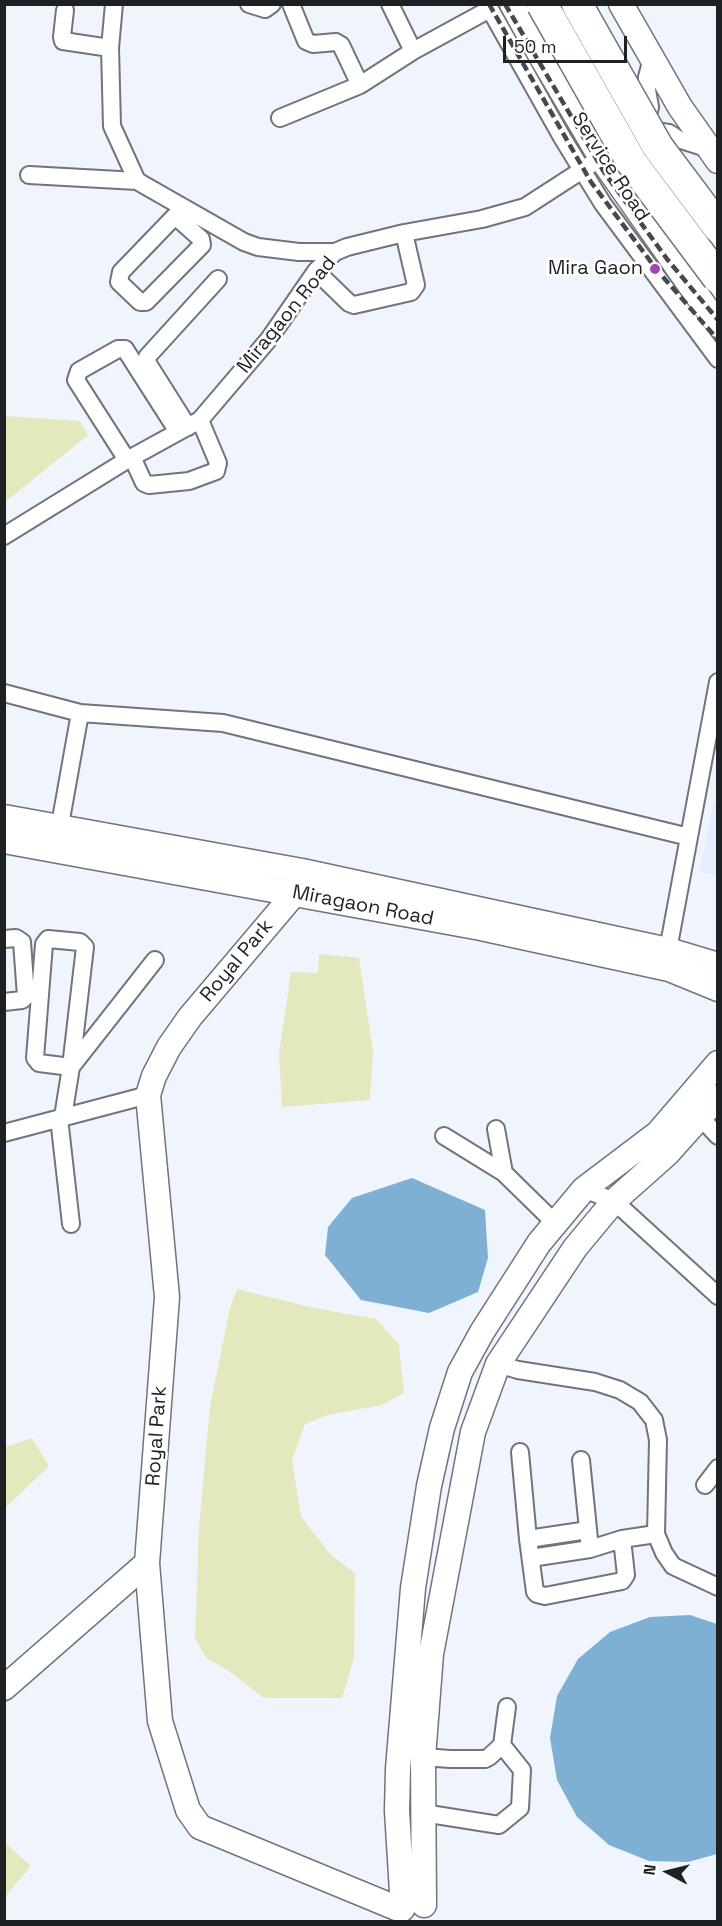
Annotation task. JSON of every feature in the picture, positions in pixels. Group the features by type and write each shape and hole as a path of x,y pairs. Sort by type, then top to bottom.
{"highway":[{"path":"542,4 632,163 717,278"},
{"path":"577,4 658,147 717,226"}],"main road":[{"path":"621,4 680,107 713,155"},
{"name":"Service Road","path":"496,6 592,165 717,325"},
{"name":"Miragaon Road","path":"4,817 58,839 295,893 481,928 669,969 717,989"},
{"name":"Miragaon Road","path":"4,840 58,839 302,871 668,950 717,965"},
{"name":"Royal Park","path":"302,871 295,893 190,1017 169,1047 154,1076 148,1095 167,1297 147,1563 160,1721 188,1810 200,1827 411,1913"},
{"path":"411,1913 397,1811 398,1769 413,1588 429,1486 442,1428 460,1372 538,1243 584,1189 657,1133 717,1063"},
{"path":"411,1913 423,1813 423,1757 431,1654 473,1432 498,1364 575,1248 614,1201 667,1154 717,1098"},
{"path":"486,1327 513,1344"},
{"path":"4,1688 147,1563"}],"street":[{"path":"114,4 110,48 112,126 137,181 179,211 258,247 299,252 335,252"},
{"path":"249,4 265,9 272,4"},
{"path":"291,4 306,41 314,44 336,42 341,45 360,85"},
{"path":"390,4 413,51"},
{"path":"280,118 360,85 413,51 496,6"},
{"path":"65,10 63,41 110,48"},
{"path":"630,138 648,116 650,107 647,77 652,59"},
{"path":"630,138 647,138 662,132 669,133 713,155"},
{"name":"Miragaon Road","path":"4,536 130,458 189,426 269,339 316,271 335,252 404,233 482,219 525,207 630,138"},
{"path":"592,165 603,204 717,359"},
{"path":"29,175 137,181"},
{"path":"179,211 201,239 202,245 146,302 140,302 119,282 118,277 179,211"},
{"path":"316,271 349,303 354,305 411,292 416,285 404,233"},
{"path":"189,426 147,362 147,357 218,279"},
{"path":"118,349 125,349 218,463 216,471 189,481 149,485 144,483 130,458 76,380 79,371 118,349"},
{"path":"668,950 717,682"},
{"path":"4,693 80,713 223,723 689,837"},
{"path":"58,839 80,713"},
{"path":"4,939 16,938 21,942 26,996 22,1000 4,1002"},
{"path":"71,1067 39,1063 35,1058 44,944 48,939 80,942 85,947 71,1067 61,1117 71,1224"},
{"path":"71,1067 155,960"},
{"path":"4,1132 148,1095"},
{"path":"700,1117 717,1136"},
{"path":"496,1129 504,1173"},
{"path":"444,1136 504,1173 555,1223"},
{"path":"584,1189 614,1201 717,1296"},
{"path":"498,1364 518,1370 595,1382 620,1389 640,1402 654,1420 658,1440 656,1534 664,1553 673,1566 717,1587"},
{"path":"520,1452 535,1592 541,1596 622,1581 626,1575 622,1539"},
{"path":"581,1460 590,1549"},
{"path":"705,1485 717,1468"},
{"path":"528,1539 588,1530"},
{"path":"531,1558 590,1549 622,1539 656,1534"},
{"path":"423,1757 450,1760 485,1759 502,1745 507,1707"},
{"path":"423,1813 499,1825 520,1808 522,1770 502,1745"}],"shaded area":[{"path":"714,798 718,799 717,875 700,872"}],"green space":[{"path":"5,416 80,421 88,435 5,502"},
{"path":"319,954 359,958 373,1051 370,1100 282,1107 279,1054 291,972 318,973"},
{"path":"237,1289 314,1308 376,1319 399,1345 404,1393 382,1405 327,1415 305,1424 292,1460 301,1517 331,1555 355,1573 354,1658 342,1698 264,1698 229,1671 206,1658 195,1638 199,1527 210,1406 230,1308"},
{"path":"32,1438 49,1466 5,1508 5,1447"},
{"path":"5,1843 31,1866 5,1897"}],"water":[{"path":"412,1178 485,1210 488,1258 478,1292 429,1313 361,1300 325,1255 328,1227 352,1198"},
{"path":"690,1615 717,1624 717,1854 688,1862 649,1861 609,1845 577,1817 557,1780 550,1738 557,1696 578,1659 610,1632 650,1617"}],"railway":[{"path":"489,4 591,182 657,270 718,340"},
{"path":"505,4 604,172 667,259 718,320"}],"place":[{"name":"Mira Gaon","path":"655,269"}]}
